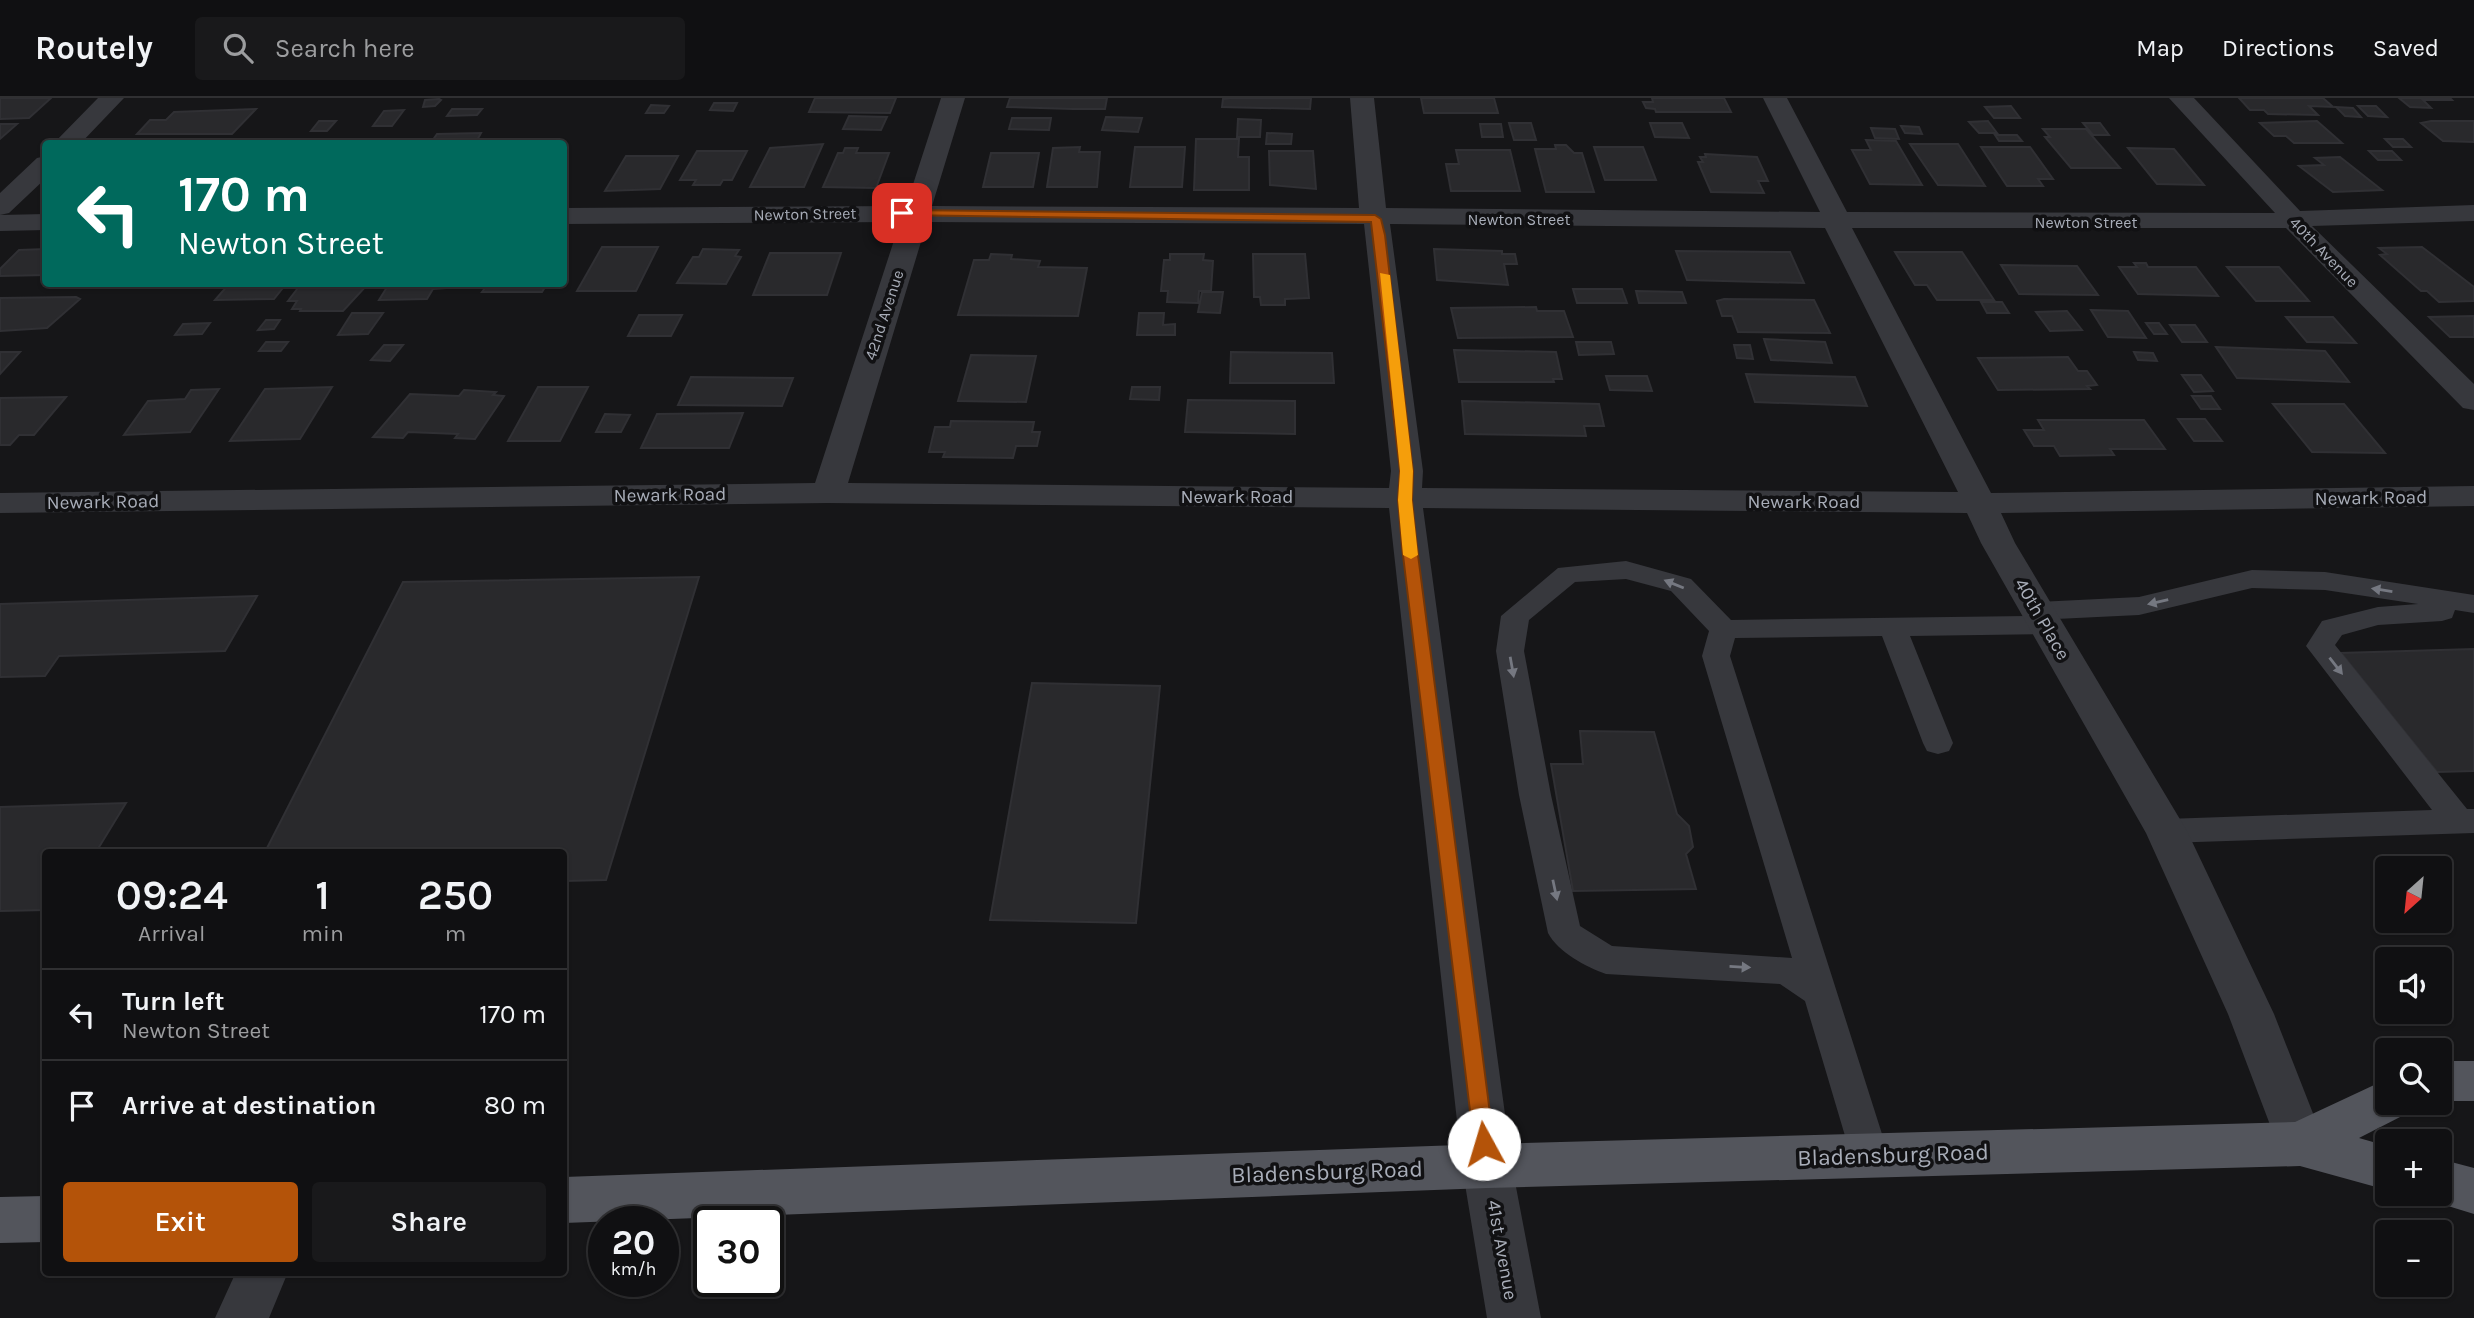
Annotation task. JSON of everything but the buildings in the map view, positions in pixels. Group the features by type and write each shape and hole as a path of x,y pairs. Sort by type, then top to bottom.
{"main road":[{"path":"2452,1082 2474,1081"},
{"name":"Bladensburg Road","path":"2300,1144 2375,1106"},
{"name":"Bladensburg Road","path":"567,1200 1487,1166 2300,1144 2375,1165"},
{"path":"2452,1185 2474,1191"},
{"path":"0,1220 42,1219"}],"street":[{"path":"69,140 112,98"},
{"name":"42nd Avenue","path":"828,493 953,98"},
{"name":"41st Avenue","path":"1362,98 1371,203 1380,235 1407,471 1405,500 1487,1166 1514,1318"},
{"name":"40th Place","path":"1775,98 1832,206 1842,239 1966,475 1977,503 2166,831 2251,1014 2300,1144"},
{"name":"40th Avenue","path":"2181,98 2283,206 2291,220 2474,401"},
{"path":"0,207 42,167"},
{"name":"Newton Street","path":"567,216 917,213 1837,221 2291,220 2474,213"},
{"path":"0,223 42,222"},
{"name":"Newark Road","path":"0,503 828,493 1977,503 2474,496"},
{"path":"242,1318 260,1276"}],"lane":[{"path":"1820,993 1787,970 1606,960 1565,933 1535,795 1510,651 1515,616 1568,574 1626,570 1681,585 1724,629 1892,626 2042,618 2139,606 2252,579 2325,581 2474,604"},
{"path":"2467,821 2320,646 2332,628 2378,616 2474,611"},
{"path":"1892,626 1938,743"},
{"path":"1724,629 1716,656 1870,1156"},
{"path":"2166,831 2467,821"}],"slow traffic":[{"path":"1384,275 1407,471 1405,500 1411,555"}],"route":[{"path":"902,213 1375,219 1380,235 1407,471 1405,500 1410,547 1484,1144"}]}
